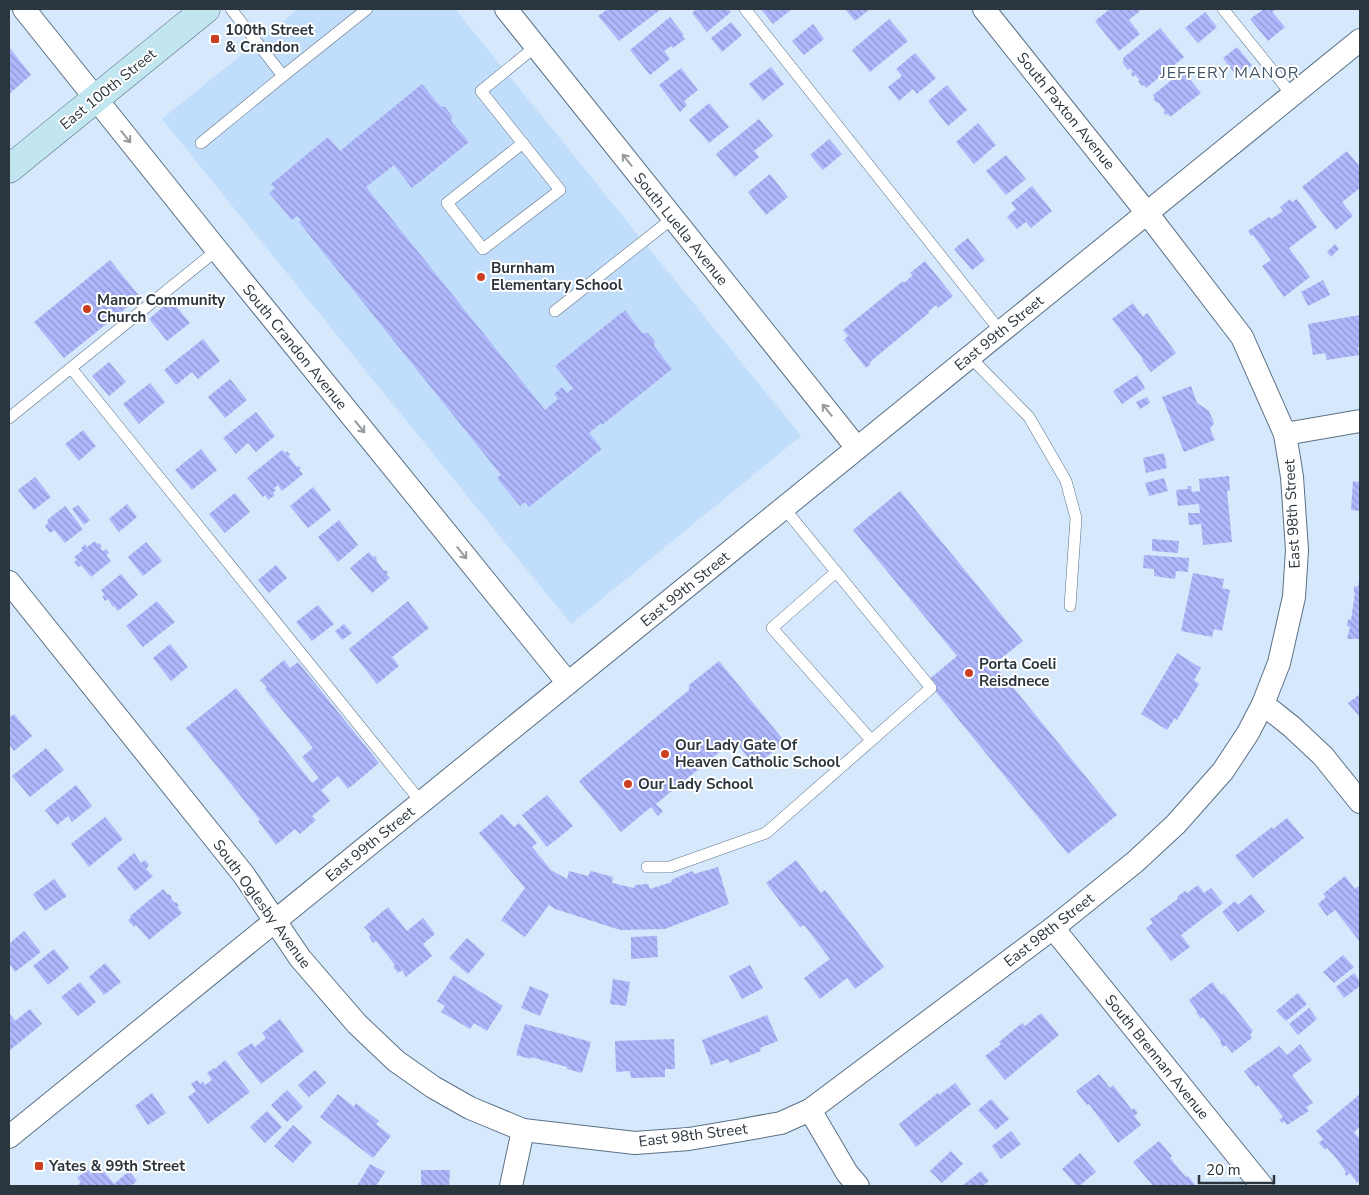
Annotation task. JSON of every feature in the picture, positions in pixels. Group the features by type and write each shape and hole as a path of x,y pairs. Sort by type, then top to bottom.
{"main road":[{"name":"East 100th Street","path":"9,169 206,9"}],"street":[{"name":"South Crandon Avenue","path":"24,9 568,683"},
{"name":"South Luella Avenue","path":"507,9 857,448"},
{"name":"South Paxton Avenue","path":"984,9 1148,212 1242,338 1285,434"},
{"name":"East 99th Street","path":"9,1138 1360,40"},
{"path":"1285,434 1360,421"},
{"name":"East 98th Street","path":"523,1130 634,1143 689,1138 742,1130 781,1122 810,1110 1053,928 1134,862 1176,824 1224,771 1248,733 1263,704 1279,663 1294,597 1297,550 1292,477 1285,434"},
{"name":"South Oglesby Avenue","path":"9,582 244,876 300,958 351,1017 396,1061 433,1087 470,1108 523,1130"},
{"path":"1263,704 1292,727 1323,756 1360,802"},
{"name":"South Brennan Avenue","path":"1053,928 1262,1186"},
{"path":"810,1110 847,1173 858,1186"},
{"path":"512,1186 523,1130"}],"lane":[{"path":"231,9 283,76"},
{"path":"201,143 368,9"},
{"path":"745,9 1001,332"},
{"path":"1223,9 1292,96"},
{"path":"523,143 447,203 483,248 560,190 523,143 480,91 536,46"},
{"path":"555,311 673,218"},
{"path":"9,418 217,250"},
{"path":"970,357 1028,417 1066,481 1076,518 1070,606"},
{"path":"70,368 422,802"},
{"path":"647,867 670,867 766,832 930,688 784,508"},
{"path":"836,572 772,628 871,740"}],"shaded area":[{"name":"Burnham Elementary School","path":"298,9 455,9 801,436 571,624 162,119"}],"building":[{"path":"608,9 660,10 619,41 598,16"},
{"path":"696,9 728,9 731,12 707,32 692,13"},
{"path":"761,9 792,9 773,24"},
{"path":"845,9 870,9 855,21"},
{"path":"1110,9 1142,9 1129,20 1140,34 1119,51 1095,21"},
{"path":"1264,9 1277,9 1272,12 1285,27 1268,41 1250,19"},
{"path":"1205,12 1217,27 1198,43 1185,28"},
{"path":"670,17 685,39 673,48 671,46 664,51 670,59 650,75 630,50"},
{"path":"889,19 908,41 870,72 852,50"},
{"path":"731,22 742,35 722,52 711,38"},
{"path":"813,24 824,39 804,55 792,41"},
{"path":"1160,28 1184,57 1146,88 1144,85 1142,86 1138,81 1140,80 1135,75 1133,77 1131,73 1133,72 1130,68 1128,70 1122,62 1124,61 1123,58"},
{"path":"9,47 31,75 9,94"},
{"path":"1237,47 1252,65 1237,77 1223,58"},
{"path":"915,53 936,78 917,94 913,89 899,101 888,87 902,76 896,69"},
{"path":"771,67 784,84 763,101 749,84"},
{"path":"681,68 698,90 684,101 687,105 680,112 659,85"},
{"path":"1183,71 1201,93 1170,117 1163,112 1165,111 1153,99 1155,98 1153,95"},
{"path":"422,84 440,106 445,107 452,116 451,121 469,142 412,188 394,165 366,187 545,410 558,399 554,394 562,387 567,393 573,388 555,366 625,310 642,333 648,333 655,341 654,346 672,369 602,425 601,423 589,433 602,449 529,507 525,502 520,506 497,478 501,475 299,222 301,220 297,216 292,220 269,193 275,188 271,184 328,137 340,151"},
{"path":"947,85 967,110 948,126 928,101"},
{"path":"709,103 729,127 709,143 689,120"},
{"path":"759,119 773,136 754,151 759,157 735,177 716,154"},
{"path":"978,123 996,145 974,164 956,142"},
{"path":"829,139 842,154 823,170 810,155"},
{"path":"1347,151 1360,167 1360,188 1342,202 1353,216 1336,230 1302,187"},
{"path":"1006,155 1026,179 1006,195 986,171"},
{"path":"770,174 788,197 766,215 748,192"},
{"path":"1032,186 1052,211 1031,228 1026,222 1017,229 1007,217 1016,209 1011,203"},
{"path":"1290,199 1292,202 1297,199 1317,227 1289,248 1310,277 1284,297 1262,266 1271,260 1248,231 1269,217 1271,219 1283,211 1280,207"},
{"path":"968,238 985,260 972,270 954,249"},
{"path":"1335,244 1339,249 1331,257 1327,252"},
{"name":"Manor Community Church","path":"110,260 140,297 64,358 34,322"},
{"path":"925,261 953,296 938,308 936,305 870,362 866,368 844,340 848,336 843,330 903,281 904,283 913,275 910,273"},
{"path":"1323,280 1330,295 1308,306 1301,292"},
{"path":"171,300 190,323 167,341 149,319"},
{"path":"1133,303 1143,317 1147,313 1176,353 1151,372 1112,319"},
{"path":"1360,315 1359,355 1327,360 1325,353 1313,355 1308,324"},
{"path":"203,339 220,361 198,379 192,372 176,385 164,370"},
{"path":"109,362 126,382 109,396 92,376"},
{"path":"1137,375 1145,388 1122,404 1113,391"},
{"path":"230,379 247,400 225,418 208,397"},
{"path":"150,383 165,402 139,424 123,404"},
{"path":"1191,386 1197,403 1209,411 1214,423 1210,429 1215,440 1184,452 1162,397"},
{"path":"1147,397 1150,403 1140,409 1136,402"},
{"path":"256,412 275,436 256,452 248,443 236,454 223,438"},
{"path":"83,430 96,446 79,461 65,444"},
{"path":"201,449 217,470 192,490 175,470"},
{"path":"282,450 286,453 287,451 290,455 288,456 297,467 301,468 299,470 303,474 282,491 278,485 274,488 276,490 273,493 275,495 268,500 265,495 263,497 247,478"},
{"path":"1164,453 1167,468 1146,473 1143,458"},
{"path":"1229,476 1230,491 1227,491 1232,542 1203,545 1201,524 1189,525 1188,513 1200,513 1199,504 1178,506 1176,490 1188,489 1187,486 1191,486 1192,492 1200,491 1199,479"},
{"path":"35,477 51,497 34,510 18,490"},
{"path":"1164,478 1168,491 1149,496 1145,483"},
{"path":"1353,481 1360,482 1360,511 1351,510"},
{"path":"313,487 331,510 308,528 290,506"},
{"name":"Porta Coeli Reisdnece","path":"900,491 1023,641 994,664 1117,815 1068,854 927,681 957,656 853,530"},
{"path":"235,493 250,512 225,533 209,514"},
{"path":"127,504 137,517 119,532 109,519"},
{"path":"78,505 90,520 84,525 72,509"},
{"path":"65,506 83,529 65,543 54,530 50,533 45,526 49,522 47,520"},
{"path":"339,520 358,545 338,562 318,537"},
{"path":"1152,539 1179,541 1178,553 1152,551"},
{"path":"95,541 102,546 100,548 103,551 106,549 109,553 106,555 111,561 91,577 81,565 79,567 74,562 77,560 74,557 83,550 81,548 85,544 87,547"},
{"path":"146,542 162,561 143,576 128,557"},
{"path":"369,552 373,557 375,556 390,578 372,593 350,568"},
{"path":"1144,555 1189,558 1188,572 1176,571 1175,579 1154,576 1154,569 1143,568"},
{"path":"276,565 287,578 269,593 258,580"},
{"path":"1193,573 1224,579 1222,588 1230,590 1222,631 1214,629 1212,637 1181,631"},
{"path":"121,574 138,595 118,611 108,599 105,601 102,596 105,595 101,590"},
{"path":"1359,580 1360,639 1347,639 1350,627 1347,626 1348,619 1351,620 1355,593 1354,586 1358,587"},
{"path":"157,601 175,622 143,647 126,626"},
{"path":"408,601 429,628 392,657 399,666 377,684 349,649"},
{"path":"318,605 334,624 312,641 296,622"},
{"path":"344,624 352,633 342,640 335,631"},
{"path":"170,644 188,667 171,681 153,658"},
{"path":"1177,653 1201,668 1194,680 1199,684 1177,720 1175,718 1167,730 1141,714"},
{"path":"284,660 290,668 298,662 379,763 348,789 338,776 321,790 330,801 312,816 316,820 300,834 295,829 276,845 258,821 260,820 186,728 236,688 312,783 319,778 302,757 313,748 265,689 267,687 260,680"},
{"name":"Our Lady Gate Of Heaven Catholic School","path":"719,661 785,742 755,766 734,740 656,804 663,811 658,816 651,807 621,832 579,781 689,690 689,685"},
{"path":"1360,694 1360,715 1359,716 1348,703"},
{"path":"14,714 32,736 14,751 9,744 9,718"},
{"path":"46,748 64,770 30,797 12,776"},
{"path":"76,785 92,806 72,822 68,816 57,825 45,810"},
{"path":"547,795 573,826 547,847 522,815"},
{"path":"502,814 514,827 519,823 537,843 532,847 551,870 567,879 569,871 588,876 591,871 613,877 612,883 634,888 635,885 648,884 650,889 672,882 671,880 692,871 694,874 718,867 729,904 665,929 620,930 555,909 549,905 525,937 501,920 525,888 479,833"},
{"path":"105,817 123,839 89,867 71,844"},
{"path":"1287,818 1304,838 1253,878 1235,856 1272,827 1273,829"},
{"path":"134,853 141,863 145,860 149,865 146,869 153,876 135,891 117,868"},
{"path":"796,860 821,893 825,890 884,967 855,989 847,978 820,999 804,978 830,959 804,925 800,927 766,883"},
{"path":"1345,876 1355,889 1360,887 1360,942 1335,910 1327,916 1318,904 1326,897 1323,894"},
{"path":"54,879 67,896 45,911 33,894"},
{"path":"1198,885 1204,893 1211,888 1223,903 1181,935 1190,947 1171,961 1146,928 1153,923 1150,919 1178,899 1177,897 1185,891 1187,893"},
{"path":"163,889 176,902 179,906 177,907 182,913 149,940 136,925 134,927 128,920 131,918 130,916"},
{"path":"1251,894 1265,912 1238,932 1222,912 1235,901 1238,905"},
{"path":"388,907 407,931 423,918 435,934 423,944 432,956 406,977 402,970 398,973 393,967 395,965 376,941 373,943 369,937 371,935 364,927"},
{"path":"24,931 41,952 15,972 9,963 9,944"},
{"path":"657,936 658,957 631,959 631,937"},
{"path":"467,938 485,954 468,974 449,958"},
{"path":"54,949 69,968 48,985 33,966"},
{"path":"1343,955 1354,967 1334,983 1323,972"},
{"path":"105,963 121,982 104,995 89,977"},
{"path":"750,965 763,988 742,999 729,976"},
{"path":"1354,973 1360,981 1360,986 1344,998 1336,987"},
{"path":"454,975 503,1006 487,1031 474,1023 470,1029 441,1012 445,1006 437,1001"},
{"path":"613,979 630,982 626,1006 610,1004"},
{"path":"80,982 96,1002 78,1016 61,997"},
{"path":"1212,982 1253,1031 1250,1034 1252,1038 1232,1053 1226,1045 1223,1047 1221,1041 1203,1017 1201,1019 1189,1000"},
{"path":"530,986 549,994 540,1016 521,1008"},
{"path":"1298,993 1307,1004 1286,1021 1276,1011"},
{"path":"1309,1008 1317,1019 1298,1035 1289,1024"},
{"path":"30,1009 42,1024 9,1051 9,1013 15,1021"},
{"path":"1041,1013 1059,1035 1005,1080 985,1056 1001,1044 999,1042 1022,1023 1025,1026"},
{"path":"767,1015 778,1041 760,1048 761,1051 730,1063 728,1059 711,1065 702,1040"},
{"path":"280,1019 304,1051 261,1084 237,1053 252,1043 255,1047 266,1038 262,1033"},
{"path":"525,1024 591,1042 582,1073 531,1057 531,1059 516,1055"},
{"path":"674,1039 675,1069 665,1069 665,1077 631,1078 630,1071 616,1072 615,1041"},
{"path":"1300,1044 1312,1060 1292,1075 1313,1103 1306,1107 1309,1111 1287,1125 1284,1121 1282,1123 1279,1120 1283,1117 1258,1085 1256,1087 1244,1071 1279,1046 1287,1055"},
{"path":"225,1060 250,1092 208,1124 188,1097 196,1091 191,1084 197,1080 200,1084 203,1081 205,1085 212,1080 207,1073"},
{"path":"315,1070 326,1083 309,1097 298,1085"},
{"path":"1099,1074 1110,1088 1113,1085 1132,1110 1134,1108 1138,1113 1134,1116 1141,1125 1118,1143 1089,1104 1087,1105 1076,1091"},
{"path":"955,1083 971,1104 916,1147 899,1124 938,1093 939,1095"},
{"path":"287,1090 303,1107 287,1122 271,1105"},
{"path":"152,1093 166,1113 148,1125 135,1106"},
{"path":"338,1094 354,1107 356,1103 379,1121 376,1124 391,1136 373,1158 320,1117"},
{"path":"1360,1094 1360,1127 1354,1132 1360,1139 1360,1181 1357,1183 1350,1173 1346,1176 1346,1172 1336,1158 1327,1148 1325,1150 1319,1143 1323,1139 1316,1131"},
{"path":"991,1099 1009,1119 996,1130 978,1110"},
{"path":"267,1111 282,1127 265,1143 250,1127"},
{"path":"293,1125 312,1142 293,1163 274,1146"},
{"path":"1011,1131 1021,1144 1001,1159 992,1146"},
{"path":"1159,1141 1172,1156 1170,1158 1196,1186 1153,1186 1133,1162"},
{"path":"951,1151 963,1164 942,1183 930,1171"},
{"path":"1080,1153 1096,1172 1077,1186 1062,1169"},
{"path":"370,1164 385,1172 376,1186 357,1186"},
{"path":"100,1166 114,1184 129,1171 137,1181 131,1186 77,1186 81,1182 77,1178 88,1169 91,1174"},
{"path":"421,1170 450,1170 449,1186 421,1186"},
{"path":"981,1171 989,1181 983,1186 962,1186"}],"place":[{"name":"100th Street & Crandon","path":"215,39"},
{"name":"Burnham Elementary School","path":"481,277"},
{"name":"Manor Community Church","path":"87,309"},
{"name":"Porta Coeli Reisdnece","path":"969,673"},
{"name":"Our Lady Gate Of Heaven Catholic School","path":"665,754"},
{"name":"Our Lady School","path":"628,784"},
{"name":"Yates & 99th Street","path":"39,1166"}],"district":[{"name":"JEFFERY MANOR","path":"1230,73"}]}
